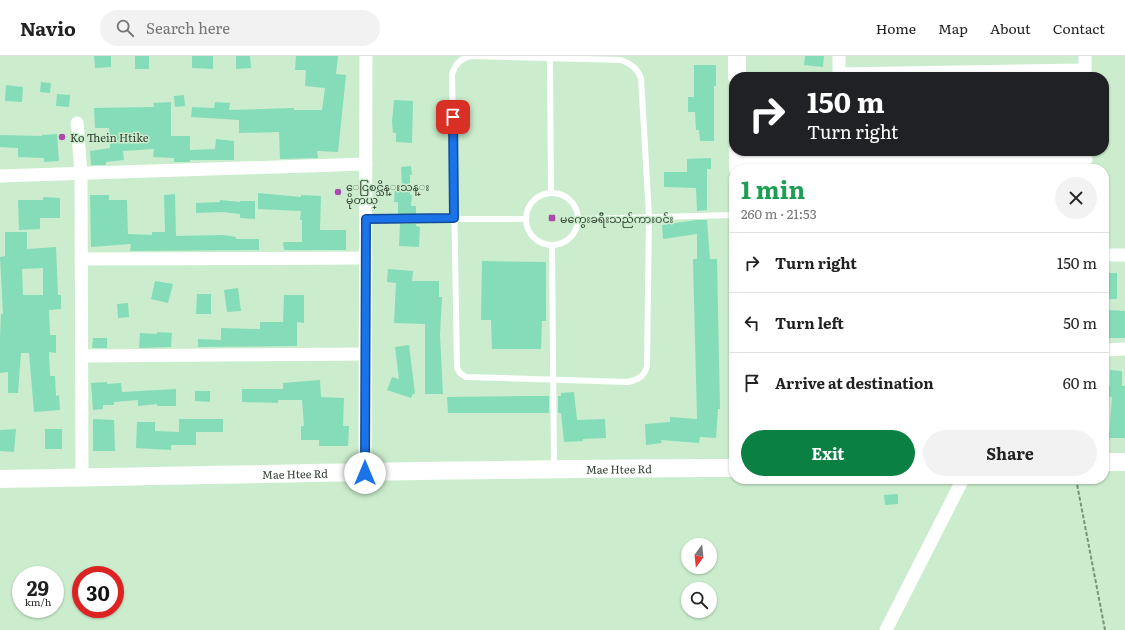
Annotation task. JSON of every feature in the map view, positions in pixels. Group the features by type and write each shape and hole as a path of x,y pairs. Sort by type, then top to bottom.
{"street":[{"path":"365,473 366,56"},
{"path":"737,56 737,72"},
{"path":"839,72 840,56"},
{"path":"1085,56 1085,72"},
{"path":"77,123 80,173 82,477"},
{"path":"738,161 1086,160"},
{"path":"0,176 366,164"},
{"path":"1109,255 1125,255"},
{"path":"81,259 366,258"},
{"path":"1109,350 1125,350"},
{"path":"82,356 366,354"},
{"path":"1109,462 1125,462"},
{"name":"Mae Htee Rd","path":"0,479 365,473 554,468 729,468"},
{"path":"886,630 960,484"}],"lane":[{"path":"471,56 550,57 621,60 631,64 638,70 642,78 649,216 647,366 645,374 640,378 628,382 466,377 460,373 456,368 452,74 456,64 462,58 471,56"},
{"path":"550,57 551,193"},
{"path":"551,193 558,194 570,200 574,206 578,218 577,225 570,237 558,244 552,245 545,244 529,232 526,219 529,206 533,201 538,197 551,193"},
{"path":"578,218 729,215"},
{"path":"366,219 526,219"},
{"path":"552,245 552,380 554,468"}],"path":[{"path":"1077,484 1105,630"}],"building":[{"path":"94,56 111,56 111,67 95,68"},
{"path":"135,56 149,56 149,69 135,69"},
{"path":"192,56 213,56 213,69 192,68"},
{"path":"236,56 250,56 251,68 236,69"},
{"path":"296,56 338,56 336,74 346,75 338,152 317,151 318,158 280,159 279,132 239,133 239,120 191,117 192,107 214,108 215,102 230,103 229,110 294,108 294,110 322,110 325,88 305,86 306,70 295,70"},
{"path":"805,56 824,56 823,67 804,65"},
{"path":"694,65 716,65 716,86 714,86 714,141 700,141 699,130 696,130 695,112 688,112 688,97 694,97"},
{"path":"41,82 51,83 50,93 40,92"},
{"path":"6,85 23,87 22,102 5,101"},
{"path":"57,94 70,95 69,107 56,106"},
{"path":"184,95 185,106 175,107 174,96"},
{"path":"394,100 413,101 412,143 396,142 396,133 393,133 392,122"},
{"path":"171,102 171,136 190,136 190,150 215,149 216,139 234,141 234,160 190,160 190,162 174,162 174,158 153,157 154,149 123,151 124,160 106,162 106,165 91,165 90,151 110,148 109,128 95,128 94,108 154,107 153,103"},
{"path":"57,134 59,161 44,162 44,158 18,157 18,148 0,147 0,135 42,136"},
{"path":"711,158 711,169 707,169 707,210 697,211 696,188 664,187 664,172 687,172 687,159"},
{"path":"411,166 411,206 416,206 416,214 398,214 398,202 394,202 395,185 402,186 401,167"},
{"path":"258,193 301,197 301,195 321,196 320,230 346,230 346,250 284,250 283,242 302,242 302,220 300,220 301,211 258,209"},
{"path":"175,194 176,236 223,235 236,237 236,239 259,239 259,250 130,251 131,244 91,247 90,195 109,195 109,200 127,200 128,234 152,235 152,232 165,232 164,195"},
{"path":"43,197 60,198 60,218 40,218 40,229 19,230 18,200 43,200"},
{"path":"220,200 240,202 255,201 255,219 240,218 240,214 222,212 196,213 196,203 220,202"},
{"path":"696,220 707,220 710,259 717,259 720,409 718,409 716,438 700,437 699,443 661,440 662,443 646,445 645,424 670,422 670,417 697,419 693,259 697,259 697,234 663,239 662,225"},
{"path":"400,224 416,224 416,226 420,227 419,247 399,246"},
{"path":"5,232 27,232 27,249 56,247 58,295 61,295 61,309 49,310 50,335 56,335 56,353 49,352 50,376 55,376 56,396 59,395 60,410 34,412 29,353 21,353 18,393 8,393 8,372 0,373 1,314 3,314 0,257 5,256","holes":["43,268 43,295 23,295 22,269"]},
{"path":"482,261 546,262 546,321 542,321 541,349 492,349 491,320 481,320"},
{"path":"388,269 413,271 412,281 439,281 439,297 442,297 440,335 443,394 425,394 425,324 394,323 396,283 387,282"},
{"path":"1109,273 1117,273 1117,299 1109,299"},
{"path":"155,281 173,284 168,303 151,299"},
{"path":"238,288 241,311 227,312 224,290"},
{"path":"197,294 211,294 211,314 196,314"},
{"path":"284,295 304,295 304,323 297,322 297,346 198,347 198,339 221,340 221,328 260,329 260,322 283,322"},
{"path":"128,303 129,317 118,318 117,304"},
{"path":"1109,310 1125,311 1125,338 1109,338"},
{"path":"157,332 172,333 171,347 139,348 140,333 157,334"},
{"path":"93,338 107,338 107,348 92,348"},
{"path":"409,345 415,394 413,394 411,398 387,390 392,377 399,379 395,347"},
{"path":"1110,370 1122,371 1122,386 1125,386 1125,438 1109,438 1112,397 1109,397"},
{"path":"320,380 321,397 344,398 343,426 349,426 348,446 319,446 319,440 301,440 301,426 304,426 302,400 278,400 278,403 242,402 242,389 283,389 283,383"},
{"path":"107,382 107,384 121,383 122,392 176,389 176,406 157,406 157,404 138,406 138,400 114,402 114,405 103,405 103,409 93,410 91,383"},
{"path":"195,391 210,391 210,402 195,401"},
{"path":"574,392 577,420 605,419 606,438 564,442 561,413 558,413 558,396 561,396 561,393"},
{"path":"549,396 549,413 448,413 447,397"},
{"path":"93,419 114,420 115,451 93,451"},
{"path":"179,419 223,419 223,432 196,432 196,445 171,445 171,450 136,448 137,422 155,422 155,431 179,432"},
{"path":"16,429 14,452 0,451 0,430"},
{"path":"45,429 62,429 62,449 45,449"},
{"path":"898,494 898,504 885,505 884,495"}],"place":[{"name":"Ko Thein Htike","path":"62,137"},
{"name":"ေငြစင္သိန္းသန္း မိုတယ္","path":"338,192"},
{"name":"မကွေးခရီးသည်ကားဝင်း","path":"552,218"}],"route":[{"path":"365,473 366,219 454,218 453,117"}]}
